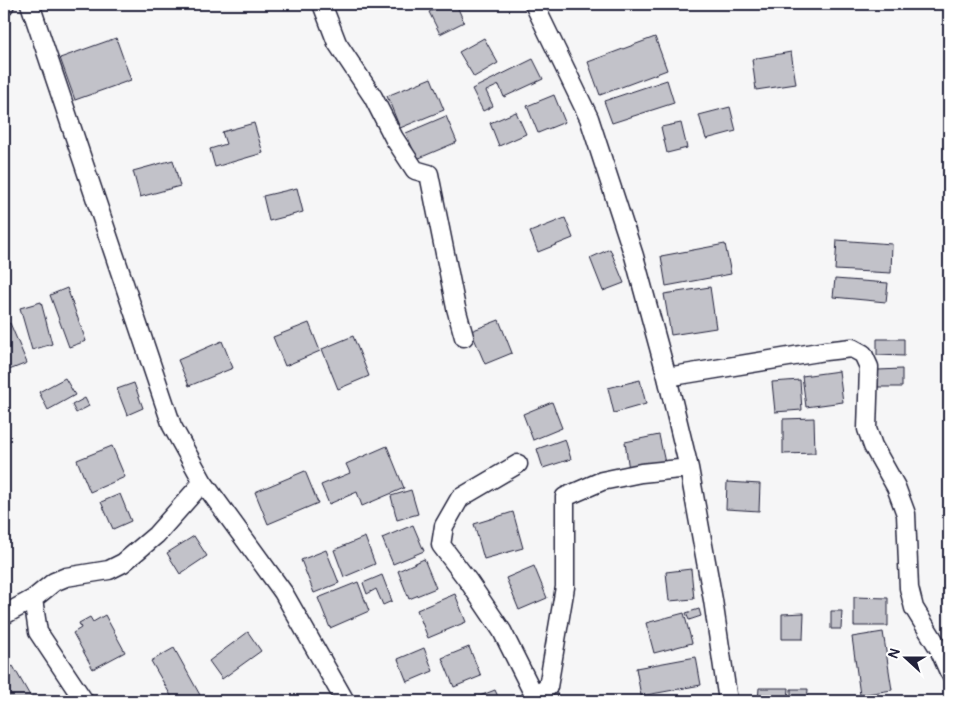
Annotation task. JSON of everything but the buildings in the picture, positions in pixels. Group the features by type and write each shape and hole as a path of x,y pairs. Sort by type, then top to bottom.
{"street":[{"path":"30,4 172,426 203,482 283,592 345,701"},
{"path":"322,4 336,43 373,97 394,138 415,170 428,174 456,308 464,337"},
{"path":"534,4 589,118 632,248 667,377 688,468 713,600 728,701"},
{"path":"667,377 825,351 852,348 863,354 869,367 867,429 873,446 896,487 906,514 910,588 914,608 938,647 949,672"},
{"path":"518,464 460,498 444,526 441,545 502,631 536,699 548,687 565,587 565,497 602,481 641,473 688,468"},
{"path":"4,615 33,599 54,582 66,577 109,570 123,562 156,536 203,482"},
{"path":"33,599 38,632 84,701"}]}
